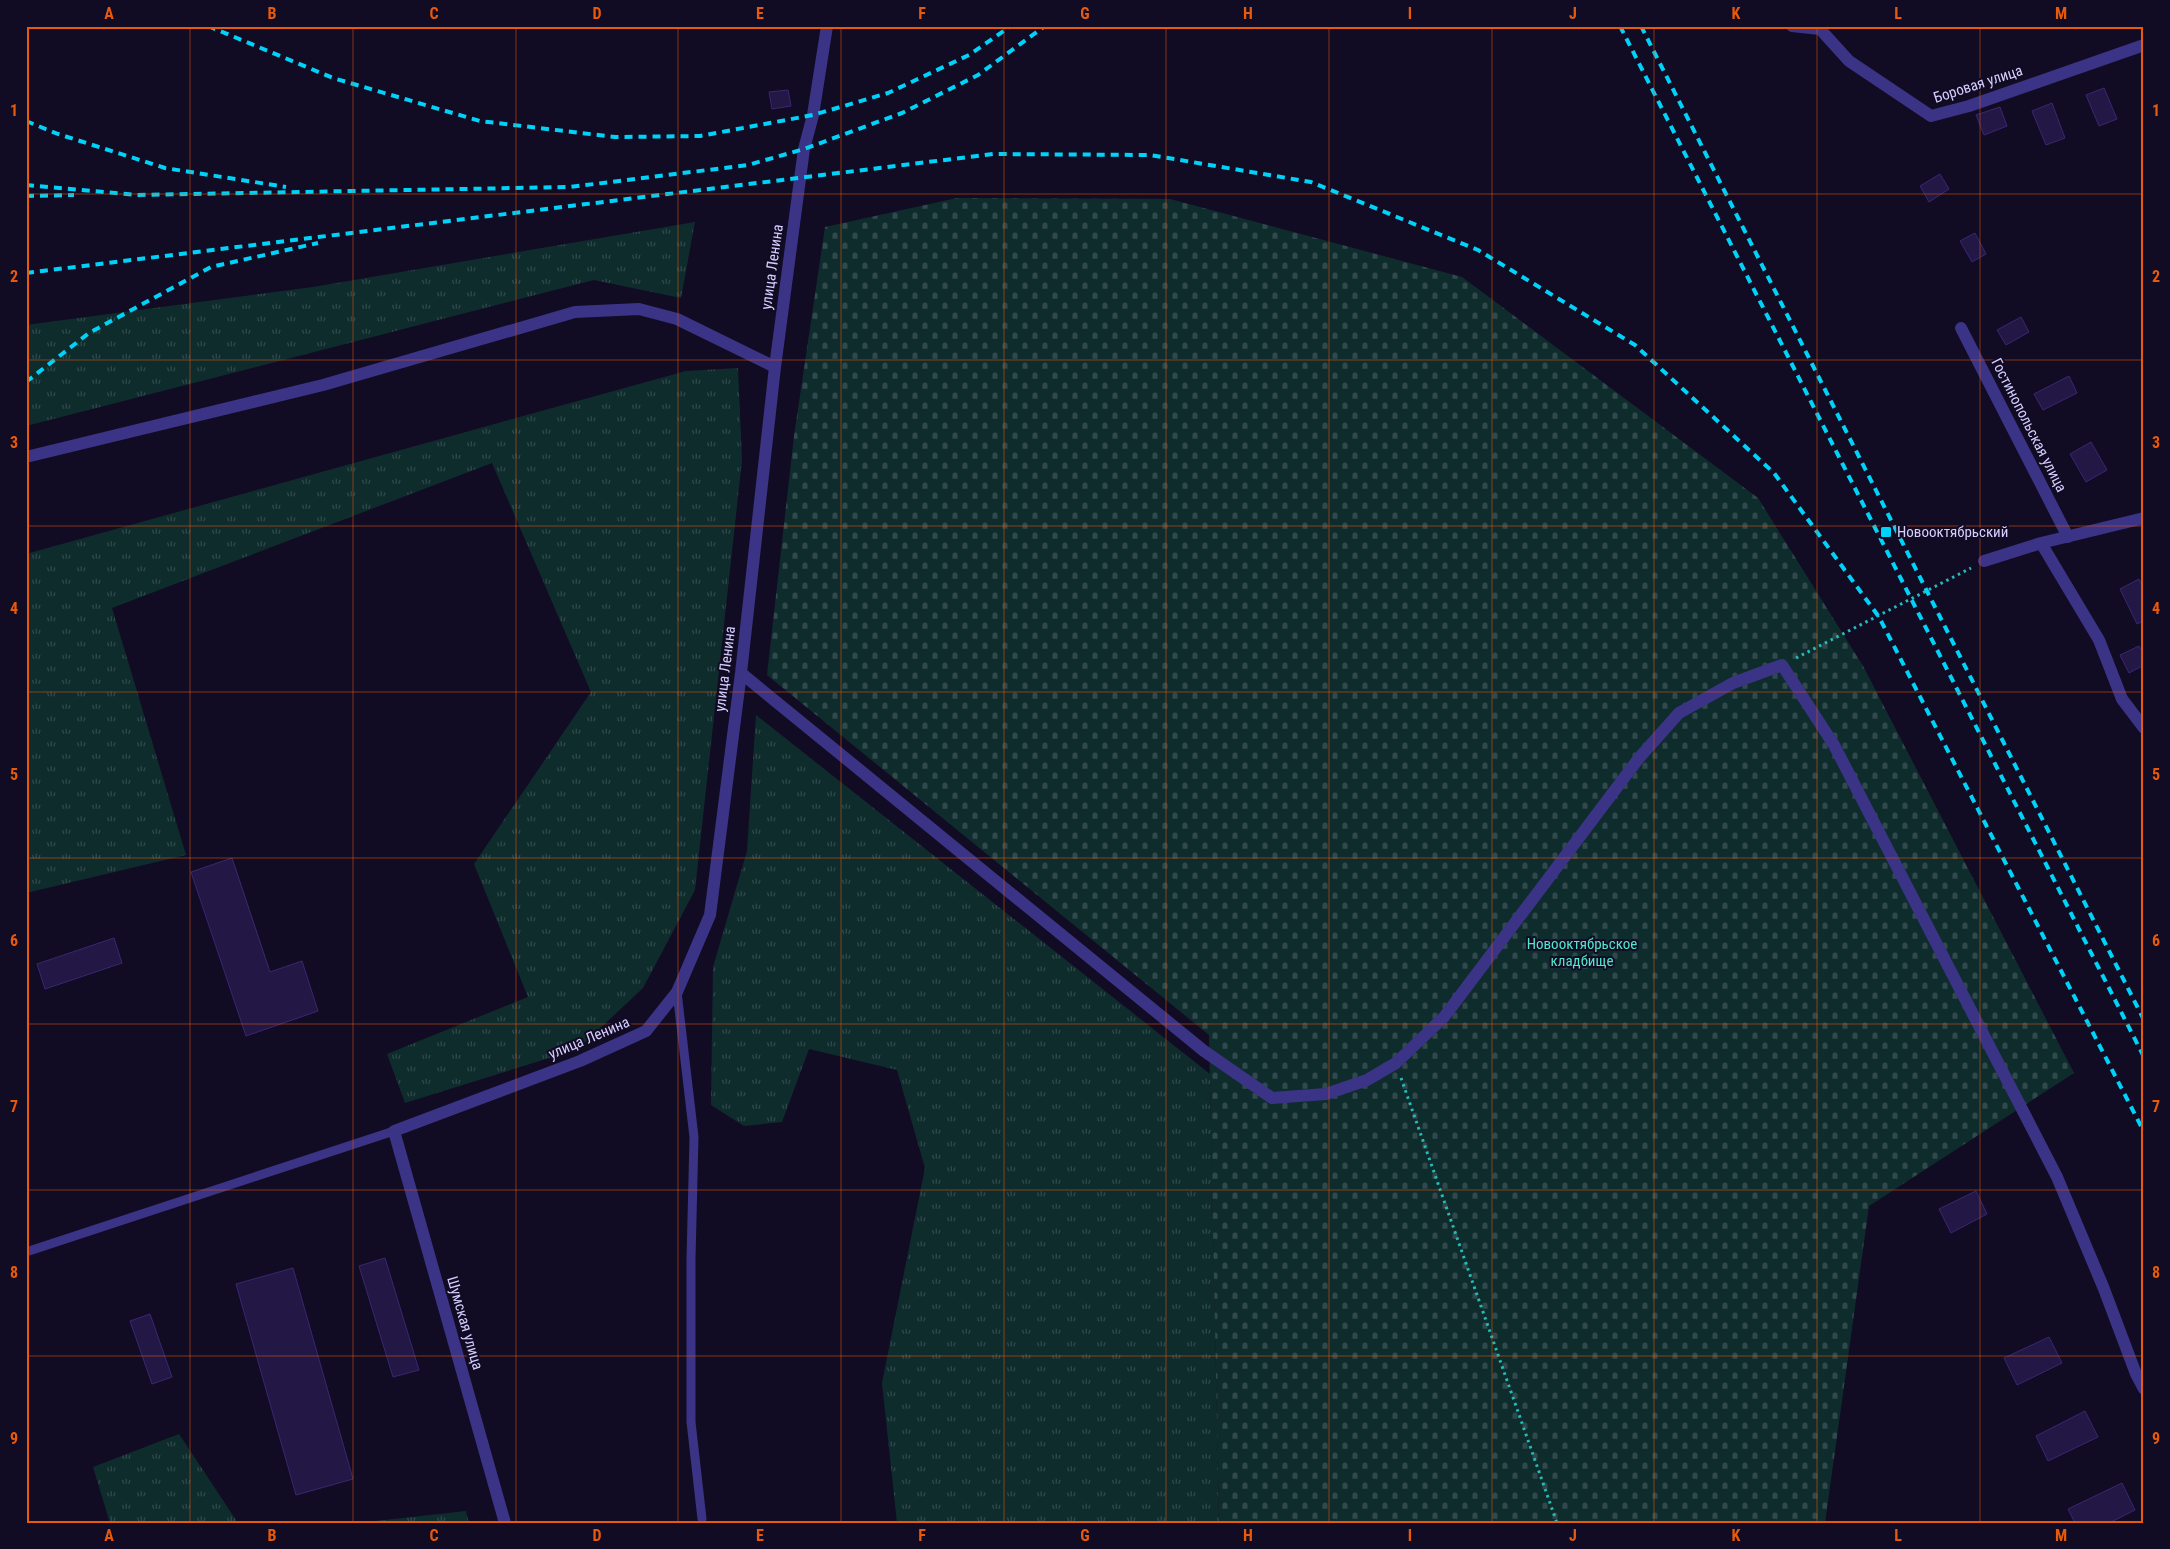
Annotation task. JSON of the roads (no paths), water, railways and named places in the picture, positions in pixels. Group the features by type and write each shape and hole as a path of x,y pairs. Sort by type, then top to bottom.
{"street":[{"name":"улица Ленина","path":"394,1131 580,1061 646,1031 677,992 710,915 742,673 775,367 804,149 813,116 827,26"},
{"path":"1792,26 1820,27"},
{"name":"Боровая улица","path":"1820,27 1848,61 1931,116 1969,106 2144,45"},
{"path":"26,457 323,385 575,312 639,309 677,319 775,367"},
{"name":"Гостинопольская улица","path":"1961,328 2068,537"},
{"path":"1984,561 2041,543 2144,518"},
{"path":"2041,543 2099,640 2122,700 2144,728"},
{"path":"742,673 1204,1051 1272,1098 1326,1094 1368,1080 1396,1063 1444,1016 1639,758 1679,713 1733,683 1782,665 1834,745 2057,1177 2104,1288 2136,1374 2144,1389"},
{"name":"Шумская улица","path":"394,1131 505,1523"}],"lane":[{"path":"677,992 694,1137 690,1259 691,1422 702,1519"},
{"path":"26,1252 394,1131"}],"railway":[{"path":"208,26 333,78 480,121 615,137 700,136 813,115 888,93 969,55 1011,26"},
{"path":"26,185 137,195 570,187 748,165 804,149 902,113 978,75 1045,26"},
{"path":"1620,26 2144,1057"},
{"path":"1641,26 2144,1020"},
{"path":"26,121 58,134 165,168 286,187"},
{"path":"26,273 993,154 1150,155 1311,182 1478,250 1635,345 1774,473 1879,617 2144,1132"},
{"path":"26,196 74,195"},
{"path":"26,382 89,333 211,267 318,243"}],"place":[{"name":"Новооктябрьский","path":"1886,532"}],"park label":[{"name":"Новооктябрьское кладбище","path":"1582,952"}]}
